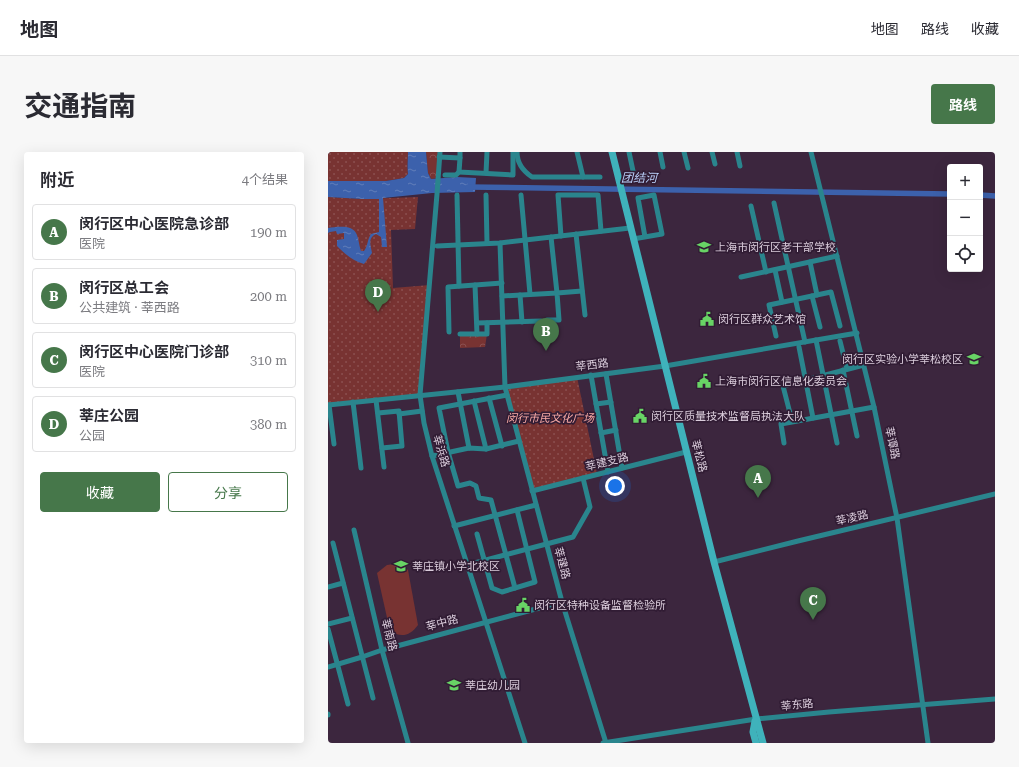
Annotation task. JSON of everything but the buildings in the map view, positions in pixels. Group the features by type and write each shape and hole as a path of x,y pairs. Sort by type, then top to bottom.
{"main road":[{"name":"莘松路","path":"612,152 714,562 763,743"},
{"name":"莘松路","path":"756,719 753,732 756,743"}],"street":[{"path":"486,173 487,152"},
{"path":"445,175 456,175 460,172 513,175 513,152"},
{"path":"517,152 520,164 525,172 532,177 600,177"},
{"path":"577,152 583,177"},
{"path":"629,152 633,171"},
{"path":"660,152 663,166"},
{"path":"684,152 688,168"},
{"path":"712,152 715,164"},
{"path":"737,152 740,166"},
{"name":"莘谭路","path":"811,152 857,333 897,518 928,743"},
{"path":"439,154 460,155 460,172"},
{"name":"莘浜路","path":"439,154 420,395 422,411 432,456 525,743"},
{"path":"457,195 459,286"},
{"path":"486,195 487,243"},
{"path":"521,195 530,294"},
{"path":"561,236 558,195 598,195 601,231"},
{"path":"633,239 645,237 662,234 654,195 638,198 645,237"},
{"path":"774,203 805,342"},
{"path":"752,206 766,272"},
{"path":"437,246 500,243 630,228"},
{"path":"576,234 585,315"},
{"path":"477,323 559,320 551,237"},
{"name":"莘建路","path":"500,243 505,387 562,602 606,743"},
{"path":"741,277 837,256"},
{"path":"810,262 820,327"},
{"path":"775,270 782,302"},
{"path":"449,332 448,287 502,283"},
{"path":"475,285 477,334"},
{"path":"502,296 582,291"},
{"path":"776,336 769,305 831,292 840,326"},
{"path":"520,295 522,322"},
{"path":"460,334 487,334 487,323"},
{"name":"莘西路","path":"329,405 505,387 665,366 857,333"},
{"path":"816,340 837,443"},
{"path":"840,341 857,436"},
{"path":"799,347 813,418"},
{"path":"792,421 783,386 864,365"},
{"path":"606,374 622,468"},
{"path":"591,375 608,472"},
{"path":"458,392 469,448"},
{"path":"507,395 439,408 448,452 458,486 470,483 476,486 479,498 491,500 515,588"},
{"path":"489,398 502,446"},
{"path":"376,400 384,467"},
{"path":"474,401 486,449"},
{"path":"353,402 360,468"},
{"path":"596,404 611,402"},
{"path":"329,405 334,444"},
{"path":"784,443 781,424 874,407"},
{"path":"378,413 399,411 402,446 382,448"},
{"path":"399,414 422,411"},
{"path":"601,433 616,430"},
{"path":"432,456 469,448 486,449 519,441"},
{"name":"莘建支路","path":"532,491 686,452"},
{"path":"467,565 573,537 590,507 583,478"},
{"name":"莘凌路","path":"714,562 995,494"},
{"path":"454,526 536,505"},
{"path":"477,534 492,588 502,592 535,582 517,510"},
{"name":"莘南路","path":"354,530 382,650 408,743"},
{"path":"333,543 373,698"},
{"path":"328,587 343,583"},
{"name":"莘中路","path":"328,667 382,650 562,602"},
{"path":"328,624 352,618"},
{"path":"328,629 348,704"},
{"name":"莘东路","path":"602,743 756,719 995,699"}],"green space":[{"path":"328,152 408,152 408,174 404,178 386,181 328,181"},
{"path":"426,152 440,152 438,178 431,179 428,173"},
{"path":"328,197 362,199 418,197 415,229 391,230 393,288 430,285 420,395 328,405"},
{"path":"460,334 487,334 485,347 460,348"},
{"name":"闵行市民文化广场","path":"577,377 597,474 532,491 505,387"},
{"path":"394,564 408,570 418,625 412,632 405,635 398,635 390,631 377,573 387,565"}],"water":[{"path":"408,152 426,152 428,173 431,179 457,177 476,178 475,192 432,193 383,198 387,247 382,247 381,237 376,234 371,238 370,245 372,253 364,264 356,261 337,246 337,240 344,239 344,233 337,234 336,231 328,233 328,228 344,227 352,229 357,235 361,251 364,251 371,234 379,232 379,199 328,197 328,181 386,181 404,178 408,174"}],"waterway":[{"name":"团结河","path":"468,187 947,194"},
{"name":"团结河","path":"983,195 995,196"}],"place":[{"name":"上海市闵行区老干部学校","path":"704,247"},
{"name":"莘庄公园","path":"378,312"},
{"name":"闵行区群众艺术馆","path":"707,319"},
{"name":"闵行区总工会","path":"546,351"},
{"name":"闵行区实验小学莘松校区","path":"974,359"},
{"name":"上海市闵行区信息化委员会","path":"704,381"},
{"name":"闵行区质量技术监督局执法大队","path":"640,416"},
{"name":"闵行区中心医院急诊部","path":"758,498"},
{"name":"莘庄镇小学北校区","path":"401,566"},
{"name":"闵行区特种设备监督检验所","path":"523,605"},
{"name":"闵行区中心医院门诊部","path":"813,620"},
{"name":"莘庄幼儿园","path":"454,685"}]}
